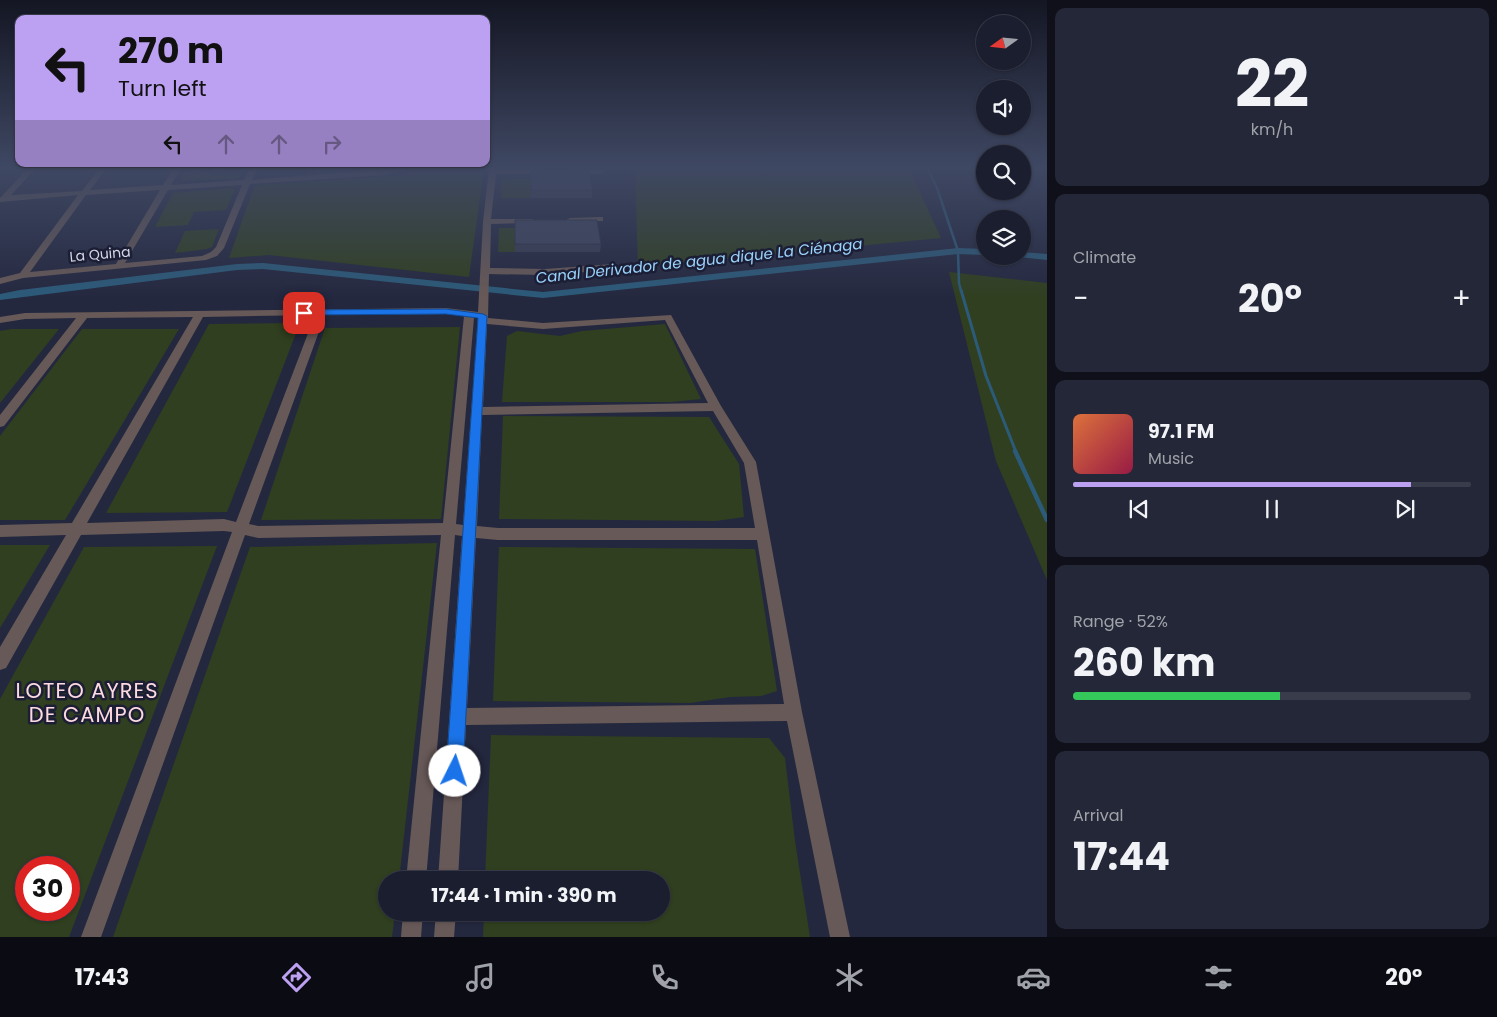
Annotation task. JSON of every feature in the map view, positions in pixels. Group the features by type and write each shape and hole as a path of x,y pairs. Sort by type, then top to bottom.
{"street":[{"path":"23,275 70,212"},
{"path":"119,266 152,212"},
{"name":"La Quina","path":"0,281 23,275 203,258 214,254 220,248 235,212"},
{"path":"417,871 450,528 478,317 484,290 488,212"},
{"path":"562,220 600,219"},
{"path":"487,222 544,221"},
{"path":"484,271 545,272 613,267"},
{"path":"0,320 26,316 446,311 543,326 668,317 716,407 750,462 794,712 840,937"},
{"path":"91,937 240,529 322,313"},
{"path":"0,662 200,314"},
{"path":"0,423 84,315"},
{"path":"449,871 477,411 478,317"},
{"path":"477,411 716,407"},
{"path":"0,531 224,525 258,532 450,528 498,534 762,534"},
{"path":"458,717 794,712"},
{"path":"411,937 412,921"},
{"path":"444,937 445,921"}],"green space":[{"path":"163,212 198,212 194,212 188,225 155,227"},
{"path":"245,212 478,212 469,277 269,255 229,258"},
{"path":"636,212 929,212 941,238 638,267"},
{"path":"499,228 515,228 515,252 498,252"},
{"path":"219,229 212,247 175,253 185,231"},
{"path":"949,272 1047,283 1047,580 996,461"},
{"path":"300,323 227,512 106,513 209,324"},
{"path":"665,324 701,399 671,402 502,402 507,336 517,331 560,336 582,331"},
{"path":"460,327 441,519 261,520 325,328"},
{"path":"11,329 59,329 0,403 0,331"},
{"path":"82,329 179,329 65,520 0,520 0,436"},
{"path":"503,416 709,417 739,464 744,517 716,521 499,519"},
{"path":"437,543 400,871 378,871 378,921 394,921 392,937 113,937 250,547"},
{"path":"0,545 50,545 0,628"},
{"path":"217,546 80,908 80,856 15,856 15,921 75,921 69,937 0,937 0,699 84,547"},
{"path":"499,547 755,549 777,691 761,696 730,697 690,703 493,701"},
{"path":"491,735 769,738 785,758 795,841 810,937 483,937 484,921 670,921 670,871 485,871"}],"building":[{"path":"515,220 597,220 601,244 515,244"}],"waterway":[{"path":"945,212 958,251 961,291"},
{"name":"Canal Derivador de agua dique La Ciénaga","path":"0,297 237,267 263,266 543,295 958,251 976,252"},
{"name":"Canal Derivador de agua dique La Ciénaga","path":"1031,256 1047,257"},
{"path":"961,290 986,376 1016,452"},
{"path":"1015,451 1047,520"}],"district":[{"name":"LOTEO AYRES DE CAMPO","path":"87,703"}],"route":[{"path":"304,313 446,311 483,316 455,771"}]}
